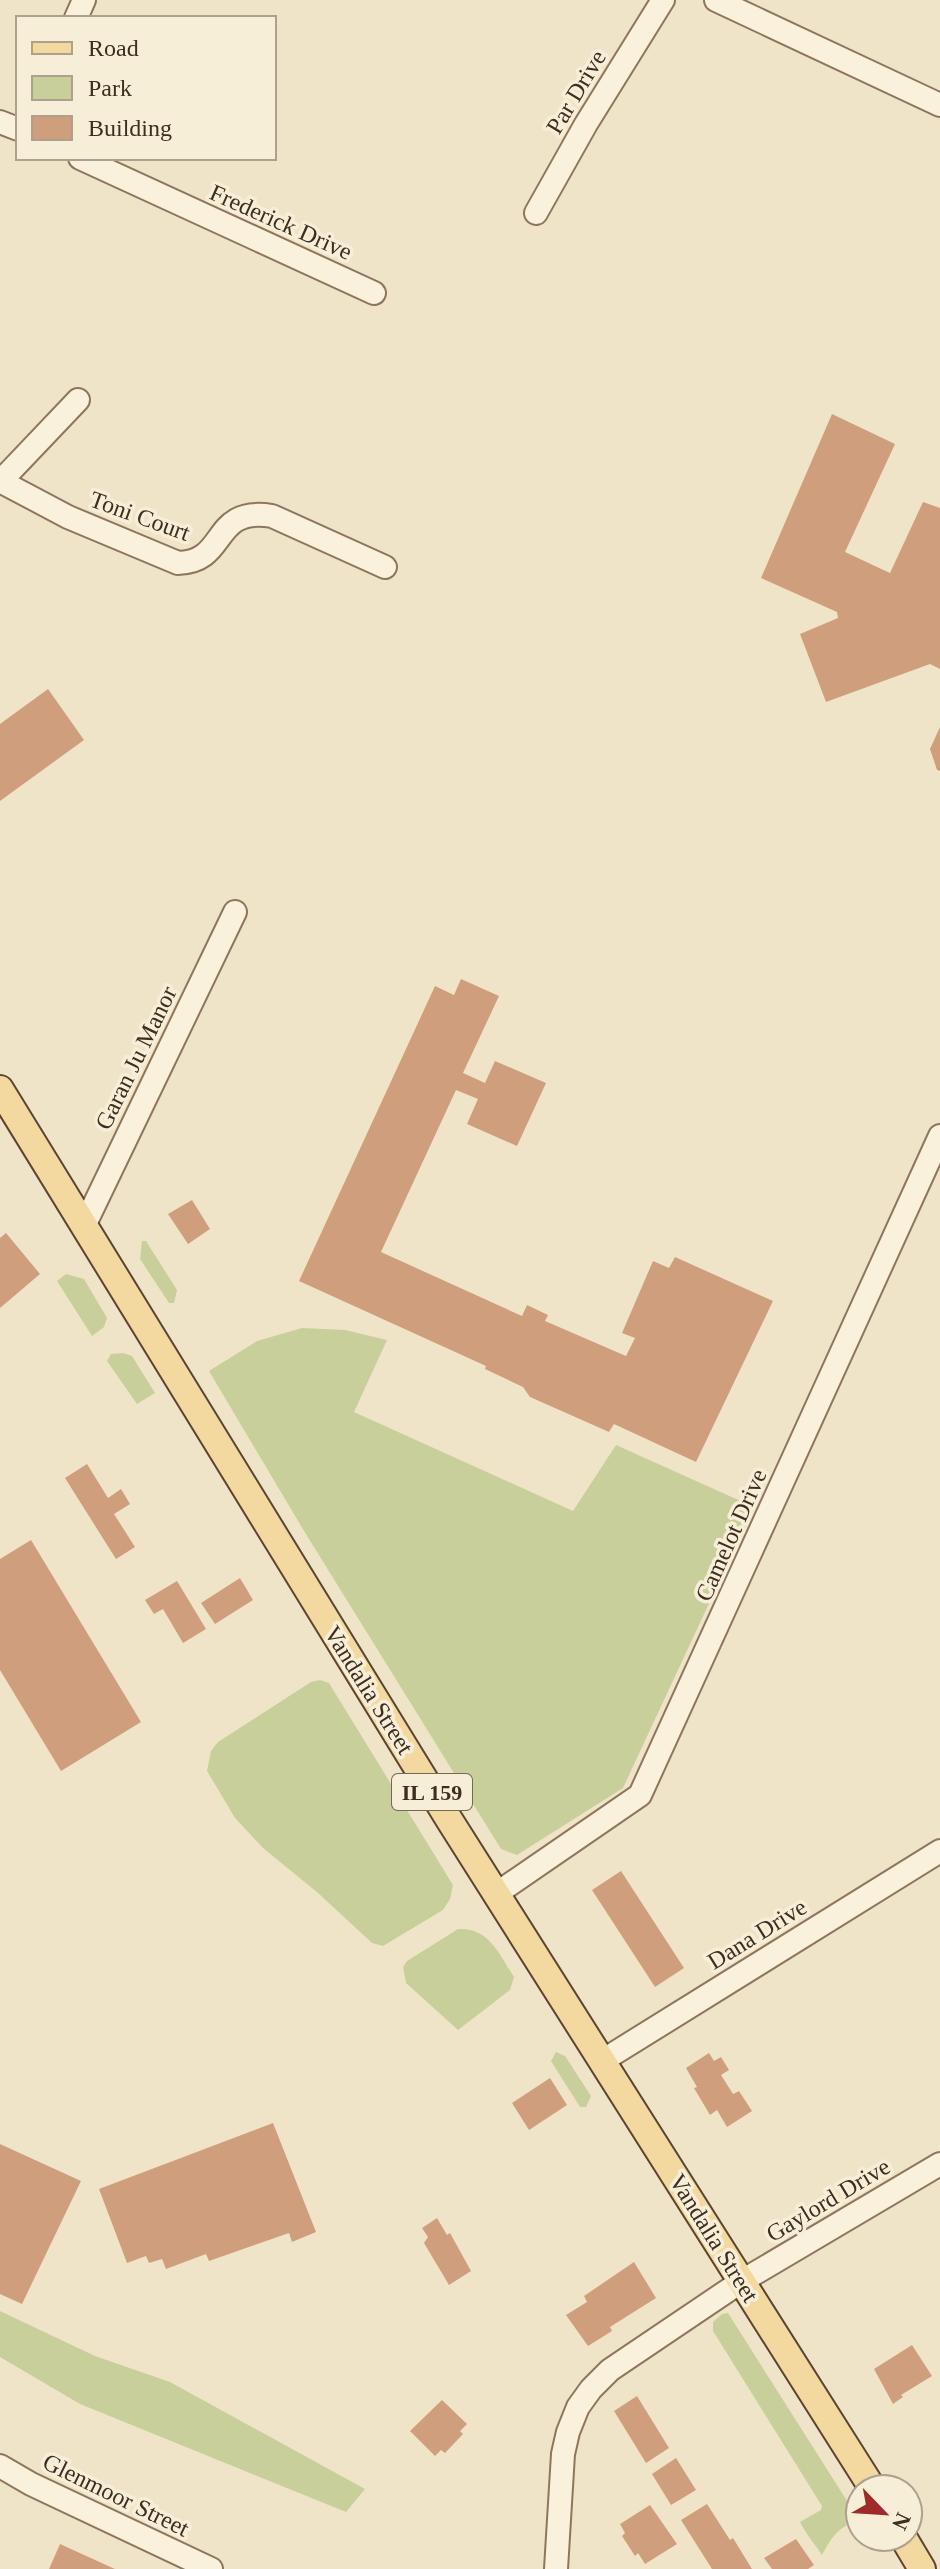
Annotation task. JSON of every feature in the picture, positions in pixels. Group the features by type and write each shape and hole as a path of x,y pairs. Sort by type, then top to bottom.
{"main road":[{"name":"Vandalia Street","path":"0,1089 496,1894 863,2473"}],"street":[{"name":"Par Drive","path":"536,213 586,124 663,0"},
{"path":"716,0 940,105"},
{"name":"Frederick Drive","path":"84,160 374,293"},
{"name":"Toni Court","path":"78,400 0,482 68,517 178,563 203,557 232,521 264,515 385,567"},
{"name":"Garan Ju Manor","path":"84,1226 235,912"},
{"name":"Camelot Drive","path":"496,1894 640,1795 940,1136"},
{"name":"Dana Drive","path":"602,2061 940,1851"},
{"name":"Gaylord Drive","path":"556,2569 563,2454 578,2407 591,2389 610,2370 742,2281 940,2164"},
{"name":"Glenmoor Street","path":"0,2466 31,2484 211,2569"}],"green space":[{"path":"142,1241 146,1241 177,1290 174,1303 169,1303 140,1259"},
{"path":"66,1274 84,1279 107,1318 104,1327 92,1336 57,1281"},
{"path":"302,1328 345,1330 387,1340 354,1412 573,1511 616,1445 754,1507 623,1788 517,1855 501,1849 209,1371 257,1341"},
{"path":"111,1354 132,1356 155,1393 137,1404 107,1361"},
{"path":"320,1680 329,1683 453,1885 450,1899 443,1910 383,1946 372,1943 263,1848 235,1818 207,1771 211,1751 218,1742 311,1682"},
{"path":"458,1929 478,1932 485,1937 514,1977 510,1990 458,2030 406,1983 403,1967 407,1961"},
{"path":"556,2052 565,2056 591,2096 586,2107 580,2107 551,2061"},
{"path":"0,2311 95,2356 170,2382 365,2489 346,2512 80,2404 0,2357"},
{"path":"728,2313 844,2496 844,2527 833,2537 822,2555 800,2522 821,2510 822,2506 713,2331 713,2322"}],"building":[{"path":"832,414 895,444 845,552 890,573 923,502 940,508 940,669 930,664 826,702 800,634 838,618 837,612 761,578"},
{"path":"48,689 84,740 0,801 0,724"},
{"path":"940,727 940,771 930,749"},
{"path":"461,979 499,996 463,1073 485,1083 495,1061 546,1083 517,1146 467,1124 478,1099 456,1090 381,1252 522,1316 527,1305 548,1315 545,1321 626,1356 635,1338 622,1333 653,1261 669,1268 675,1257 773,1301 696,1462 614,1424 609,1432 530,1397 523,1387 485,1369 486,1366 299,1281 435,986 454,995"},
{"path":"192,1200 210,1229 188,1244 168,1214"},
{"path":"6,1233 40,1274 0,1308 0,1238"},
{"path":"87,1464 108,1498 121,1489 130,1504 114,1514 135,1547 116,1559 65,1478"},
{"path":"31,1540 141,1722 61,1771 0,1670 0,1559"},
{"path":"240,1578 253,1600 215,1624 201,1603"},
{"path":"177,1581 206,1629 183,1643 163,1609 154,1614 145,1600"},
{"path":"621,1871 684,1968 655,1987 592,1890"},
{"path":"709,2053 714,2061 721,2057 729,2070 721,2075 733,2094 739,2091 752,2111 727,2127 717,2110 710,2115 686,2068"},
{"path":"550,2078 567,2105 529,2130 512,2103"},
{"path":"273,2123 316,2232 292,2242 289,2233 209,2261 206,2254 166,2269 162,2259 149,2263 146,2256 127,2263 99,2189"},
{"path":"0,2144 81,2181 22,2304 0,2294"},
{"path":"437,2218 447,2235 450,2233 471,2271 449,2285 424,2243 428,2237 422,2228"},
{"path":"634,2262 656,2298 610,2327 612,2331 588,2346 566,2315 587,2302 584,2296"},
{"path":"912,2345 932,2376 901,2395 903,2397 893,2404 874,2369"},
{"path":"637,2396 669,2448 646,2463 614,2411"},
{"path":"442,2400 467,2424 460,2431 463,2434 445,2453 441,2450 435,2456 410,2431"},
{"path":"676,2458 696,2490 671,2505 652,2474"},
{"path":"707,2504 752,2569 712,2569 681,2520"},
{"path":"650,2505 677,2544 645,2564 638,2553 635,2556 622,2536 625,2533 620,2524"},
{"path":"796,2539 814,2565 808,2569 772,2569 764,2558"},
{"path":"60,2544 115,2569 49,2569"}]}
